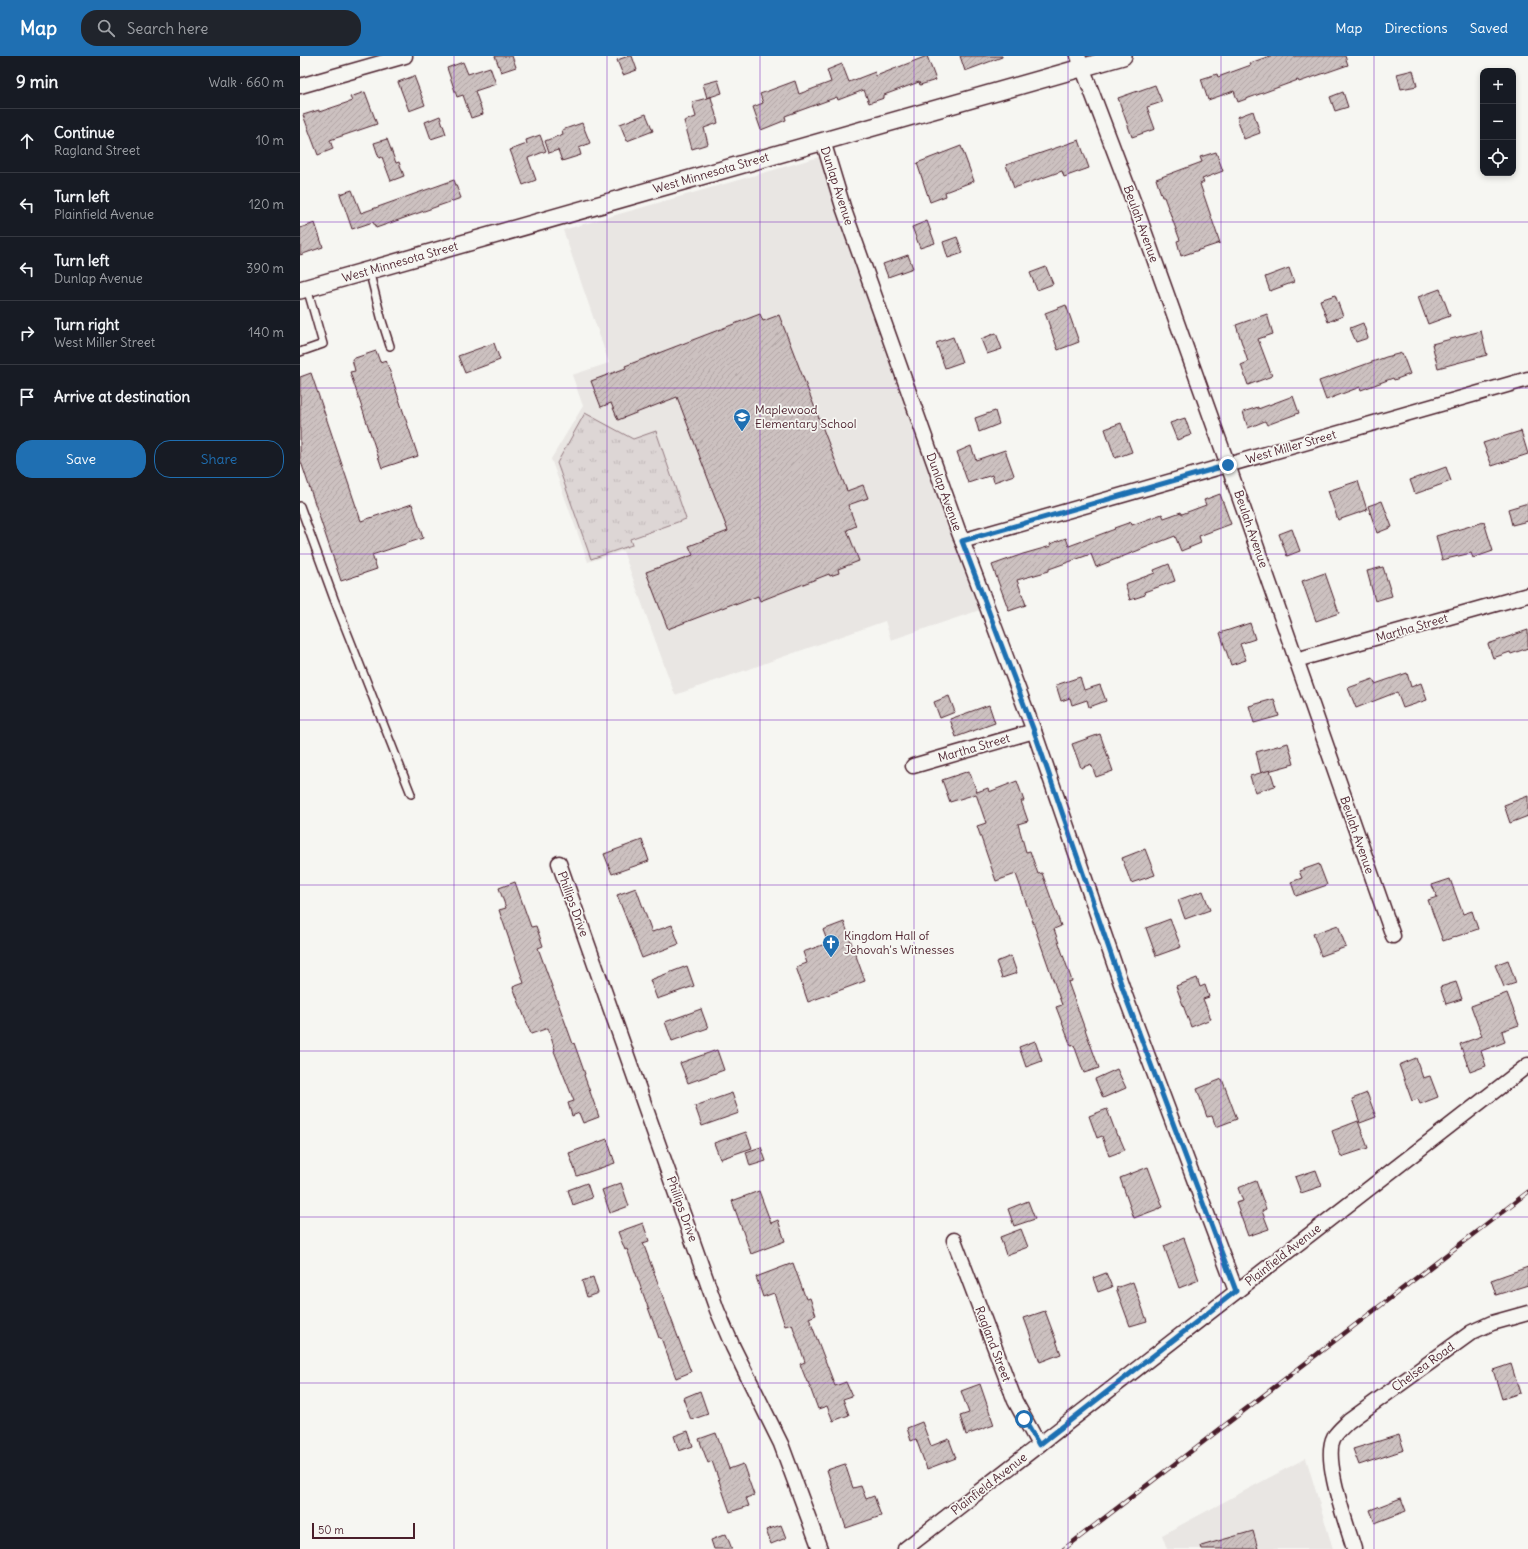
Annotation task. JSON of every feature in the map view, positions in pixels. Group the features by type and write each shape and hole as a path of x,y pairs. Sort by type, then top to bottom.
{"street":[{"path":"300,86 405,56"},
{"name":"West Minnesota Street","path":"303,289 823,141 1080,62 1123,56"},
{"name":"Beulah Avenue","path":"1080,62 1137,211 1228,465 1393,936"},
{"name":"Dunlap Avenue","path":"823,141 844,210 962,541 1034,731 1126,998 1236,1291"},
{"name":"West Miller Street","path":"962,541 1528,379"},
{"name":"Martha Street","path":"1296,660 1528,596"},
{"name":"Martha Street","path":"913,766 1034,731"},
{"name":"Phillips Drive","path":"559,863 717,1310 781,1444 820,1549"},
{"name":"Plainfield Avenue","path":"905,1549 1528,1065"},
{"name":"Ragland Street","path":"954,1240 1015,1401 1039,1445"},
{"name":"Chelsea Road","path":"1354,1549 1336,1489 1332,1466 1332,1444 1334,1438 1349,1421 1472,1332 1492,1323 1528,1313"}],"lane":[{"path":"369,270 382,322 390,346"},
{"path":"300,352 323,344 303,289"},
{"path":"300,506 334,599 411,794"}],"shaded area":[{"name":"Maplewood Elementary School","path":"819,157 980,610 891,640 885,621 675,695 623,551 588,562 551,459 583,406 572,375 609,363 563,230"},
{"path":"1306,1458 1333,1549 1167,1549 1162,1535"}],"green space":[{"path":"585,413 633,439 656,431 686,519 630,539 632,545 591,559 557,463"}],"building":[{"path":"495,56 512,56 516,67 501,72"},
{"path":"632,56 637,70 623,75 617,60"},
{"path":"927,56 936,80 920,85 919,82 884,95 884,98 869,103 864,90 838,100 837,97 785,116 786,120 761,130 753,107 763,103 760,94 795,81 799,94 831,82 827,70 842,64 849,82 875,72 876,76"},
{"path":"960,56 1002,56 1002,57 965,71"},
{"path":"1270,56 1345,56 1348,65 1299,82 1298,80 1238,102 1234,91 1208,100 1201,79 1217,74 1218,77 1251,65 1250,63"},
{"path":"463,62 468,74 490,67 496,84 475,91 483,114 471,118 463,95 457,97 447,68"},
{"path":"1413,70 1417,86 1401,89 1397,74"},
{"path":"414,76 425,105 409,111 398,82"},
{"path":"718,80 722,93 707,98 703,84"},
{"path":"1155,85 1162,102 1147,107 1155,129 1132,137 1118,98"},
{"path":"365,92 377,124 330,140 333,149 318,155 303,115 319,110 319,112 352,101 350,97"},
{"path":"1343,92 1348,107 1335,111 1330,97"},
{"path":"711,97 718,123 704,128 708,144 692,149 684,121 696,117 692,102"},
{"path":"1253,111 1260,133 1244,139 1237,117"},
{"path":"646,114 653,131 627,141 620,124"},
{"path":"440,116 446,134 431,139 425,122"},
{"path":"582,123 590,143 579,148 581,155 562,161 558,150 549,153 545,141 563,134 562,130"},
{"path":"540,135 546,151 528,158 536,180 523,185 510,150 527,144 526,140"},
{"path":"387,139 396,163 399,162 404,176 391,181 382,157 379,158 374,143"},
{"path":"1079,140 1089,168 1064,177 1062,171 1014,188 1006,165"},
{"path":"961,146 974,181 945,192 946,196 930,202 917,163"},
{"path":"1216,152 1223,171 1202,179 1204,182 1200,184 1220,243 1181,256 1177,241 1180,240 1156,179 1202,162 1200,157"},
{"path":"454,180 461,198 376,228 373,222 352,229 340,194 352,190 361,213"},
{"path":"927,221 935,243 920,248 912,227"},
{"path":"315,223 323,247 300,255 300,228"},
{"path":"957,237 963,253 948,258 943,242"},
{"path":"908,255 913,268 888,277 883,264"},
{"path":"1046,267 1053,284 1037,290 1030,273"},
{"path":"1289,268 1294,282 1270,291 1265,277"},
{"path":"1440,289 1450,316 1428,324 1418,297"},
{"path":"1335,295 1343,316 1328,322 1320,300"},
{"path":"1066,305 1079,342 1058,350 1045,313"},
{"path":"760,314 763,321 779,315 847,491 863,485 868,498 848,505 856,526 847,530 859,561 838,569 839,573 830,576 829,574 760,601 758,596 735,605 735,603 668,629 646,572 693,555 689,546 728,531 677,397 618,420 611,403 601,407 591,381 626,368 625,366"},
{"path":"1267,314 1273,334 1258,339 1272,376 1248,385 1241,365 1248,362 1236,325"},
{"path":"1363,323 1368,338 1356,342 1350,328"},
{"path":"1481,331 1487,355 1438,368 1432,344"},
{"path":"996,333 1002,349 987,354 981,339"},
{"path":"953,337 962,362 945,368 936,343"},
{"path":"494,343 500,360 465,373 458,356"},
{"path":"376,351 380,362 386,360 418,456 382,468 350,372 355,371 352,359"},
{"path":"1402,353 1410,374 1394,380 1393,378 1361,390 1360,387 1326,400 1319,381 1386,357"},
{"path":"311,373 361,521 412,504 423,538 372,555 377,569 341,581 300,459 300,377"},
{"path":"1293,396 1299,413 1267,425 1265,421 1248,428 1243,412 1258,407 1258,409"},
{"path":"995,411 999,424 979,432 975,418"},
{"path":"1185,418 1191,435 1177,440 1170,423"},
{"path":"1121,423 1132,452 1115,458 1105,429"},
{"path":"1521,431 1528,454 1492,466 1483,443"},
{"path":"971,446 976,460 1005,450 1014,475 994,482 992,475 968,483 957,452"},
{"path":"1446,467 1451,481 1415,494 1410,480"},
{"path":"1358,481 1367,510 1338,520 1328,491"},
{"path":"1220,494 1231,524 1199,536 1201,543 1181,551 1175,536 1096,567 1091,554 1049,569 1049,571 1017,580 1026,605 1009,611 992,565 1051,546 1050,544 1066,538 1069,546 1131,522 1132,525 1162,514 1164,518 1181,512 1182,514 1206,505 1204,500"},
{"path":"1382,501 1392,527 1377,533 1368,506"},
{"path":"1528,503 1528,521 1512,525 1508,509"},
{"path":"1484,522 1493,551 1473,558 1471,553 1442,560 1436,536"},
{"path":"1292,529 1300,551 1287,556 1279,534"},
{"path":"1169,564 1175,581 1144,592 1145,595 1130,600 1125,584 1155,573 1154,570"},
{"path":"1383,567 1392,596 1375,601 1367,571"},
{"path":"1325,573 1339,613 1316,621 1302,581"},
{"path":"1250,623 1255,639 1240,644 1246,660 1231,665 1220,633"},
{"path":"1528,630 1528,648 1493,658 1488,644"},
{"path":"1407,673 1411,687 1421,683 1427,700 1403,708 1397,692 1356,708 1348,688 1373,679 1375,684"},
{"path":"1080,677 1084,690 1100,685 1106,701 1089,707 1087,700 1072,705 1070,698 1061,701 1056,685"},
{"path":"949,696 955,712 940,718 934,702"},
{"path":"1274,699 1279,716 1254,723 1249,706"},
{"path":"989,705 995,723 956,737 950,719"},
{"path":"1100,734 1113,771 1096,777 1091,764 1081,768 1072,744"},
{"path":"1288,743 1294,764 1261,773 1256,752"},
{"path":"1270,770 1275,786 1255,792 1250,776"},
{"path":"969,771 977,792 988,788 989,792 1017,781 1024,801 1021,801 1028,821 1018,824 1026,852 1030,851 1038,874 1042,873 1061,926 1054,929 1072,981 1068,982 1099,1068 1084,1073 1074,1045 1071,1046 1056,1007 1062,1005 1016,874 996,881 977,826 986,823 976,794 950,802 942,780"},
{"path":"1528,796 1528,816 1510,823 1504,805"},
{"path":"642,840 649,861 612,874 604,854"},
{"path":"1145,849 1155,875 1131,883 1122,858"},
{"path":"1319,864 1327,885 1296,896 1291,882 1302,878 1299,871"},
{"path":"1450,879 1463,914 1472,911 1478,929 1443,941 1428,900 1437,897 1432,885"},
{"path":"515,882 531,927 536,926 543,946 538,948 573,1044 574,1043 599,1117 583,1123 579,1113 572,1116 568,1103 574,1101 554,1051 555,1050 548,1028 531,1034 513,987 524,983 499,910 506,908 499,888"},
{"path":"636,888 652,932 672,925 679,944 642,958 617,895"},
{"path":"1203,891 1210,910 1185,919 1178,900"},
{"path":"1170,919 1181,947 1156,956 1146,928"},
{"name":"Kingdom Hall of Jehovah's Witnesses","path":"844,922 865,981 808,1002 796,967 807,963 803,952 828,943 823,930"},
{"path":"1338,925 1346,947 1321,956 1313,934"},
{"path":"1011,956 1017,973 1002,978 996,962"},
{"path":"1508,960 1516,983 1504,987 1495,965"},
{"path":"687,966 694,986 657,999 650,980"},
{"path":"1197,978 1200,987 1205,985 1209,997 1203,999 1211,1019 1191,1027 1176,986"},
{"path":"1456,982 1462,999 1446,1004 1440,987"},
{"path":"1507,993 1519,1025 1502,1031 1505,1042 1481,1051 1486,1066 1470,1072 1460,1044 1482,1036 1471,1006"},
{"path":"701,1009 708,1028 672,1041 665,1022"},
{"path":"1035,1041 1042,1061 1026,1067 1019,1047"},
{"path":"717,1050 724,1070 688,1083 680,1063"},
{"path":"1416,1058 1423,1078 1430,1076 1438,1097 1420,1104 1418,1099 1412,1101 1399,1065"},
{"path":"1117,1069 1126,1088 1103,1098 1095,1079"},
{"path":"1222,1079 1237,1119 1216,1127 1212,1116 1207,1117 1197,1089"},
{"path":"732,1093 739,1113 702,1126 695,1106"},
{"path":"1367,1093 1376,1117 1360,1123 1352,1099"},
{"path":"1107,1109 1117,1136 1119,1136 1125,1150 1109,1156 1102,1136 1097,1138 1089,1116"},
{"path":"1358,1121 1368,1148 1341,1157 1332,1131"},
{"path":"746,1132 752,1148 720,1159 714,1143"},
{"path":"607,1139 615,1163 577,1176 569,1153"},
{"path":"761,1147 766,1161 750,1166 746,1152"},
{"path":"1148,1167 1163,1207 1134,1218 1120,1178"},
{"path":"1316,1170 1322,1186 1301,1193 1295,1177"},
{"path":"1256,1181 1266,1209 1262,1211 1269,1229 1248,1236 1236,1203 1243,1201 1238,1188"},
{"path":"587,1183 592,1198 573,1205 568,1190"},
{"path":"621,1183 629,1206 610,1213 602,1190"},
{"path":"759,1191 771,1223 778,1220 785,1241 751,1254 732,1201"},
{"path":"1028,1201 1035,1219 1014,1226 1008,1209"},
{"path":"643,1223 649,1241 643,1243 691,1372 676,1378 661,1338 659,1338 627,1249 625,1250 618,1232"},
{"path":"1021,1229 1028,1247 1006,1255 1000,1237"},
{"path":"1184,1238 1199,1280 1179,1288 1164,1246"},
{"path":"793,1263 806,1299 810,1298 816,1315 809,1318 835,1386 846,1382 852,1396 843,1399 849,1415 833,1421 827,1406 818,1409 800,1364 805,1362 792,1324 785,1326 774,1293 763,1297 756,1277"},
{"path":"1528,1267 1528,1285 1496,1295 1491,1280"},
{"path":"1106,1273 1112,1287 1098,1292 1093,1278"},
{"path":"593,1277 598,1293 587,1297 582,1281"},
{"path":"1133,1282 1147,1321 1130,1326 1116,1288"},
{"path":"1045,1311 1061,1354 1040,1362 1024,1318"},
{"path":"1511,1364 1520,1393 1502,1399 1493,1370"},
{"path":"980,1384 994,1425 966,1435 960,1416 969,1413 961,1391"},
{"path":"700,1391 708,1414 691,1420 683,1398"},
{"path":"922,1422 931,1446 949,1439 956,1458 927,1469 916,1439 911,1441 907,1428"},
{"path":"688,1431 693,1446 679,1451 674,1436"},
{"path":"716,1433 729,1469 743,1464 754,1495 746,1498 749,1506 730,1512 712,1461 708,1463 699,1439"},
{"path":"1399,1435 1404,1450 1359,1465 1353,1449"},
{"path":"845,1464 853,1488 861,1486 866,1499 874,1496 881,1516 846,1528 827,1470"},
{"path":"1401,1498 1406,1511 1375,1523 1370,1510"},
{"path":"781,1525 786,1538 771,1544 766,1530"},
{"path":"1253,1531 1258,1549 1202,1549 1201,1546"},
{"path":"726,1534 732,1549 714,1549 711,1540"}],"railway":[{"path":"1064,1549 1528,1192"}],"place":[{"name":"Maplewood Elementary School","path":"742,432"},
{"name":"Kingdom Hall of Jehovah's Witnesses","path":"831,958"}],"route":[{"path":"1024,1419 1039,1445 1236,1291 1126,998 1034,731 962,541 1228,465"}]}
